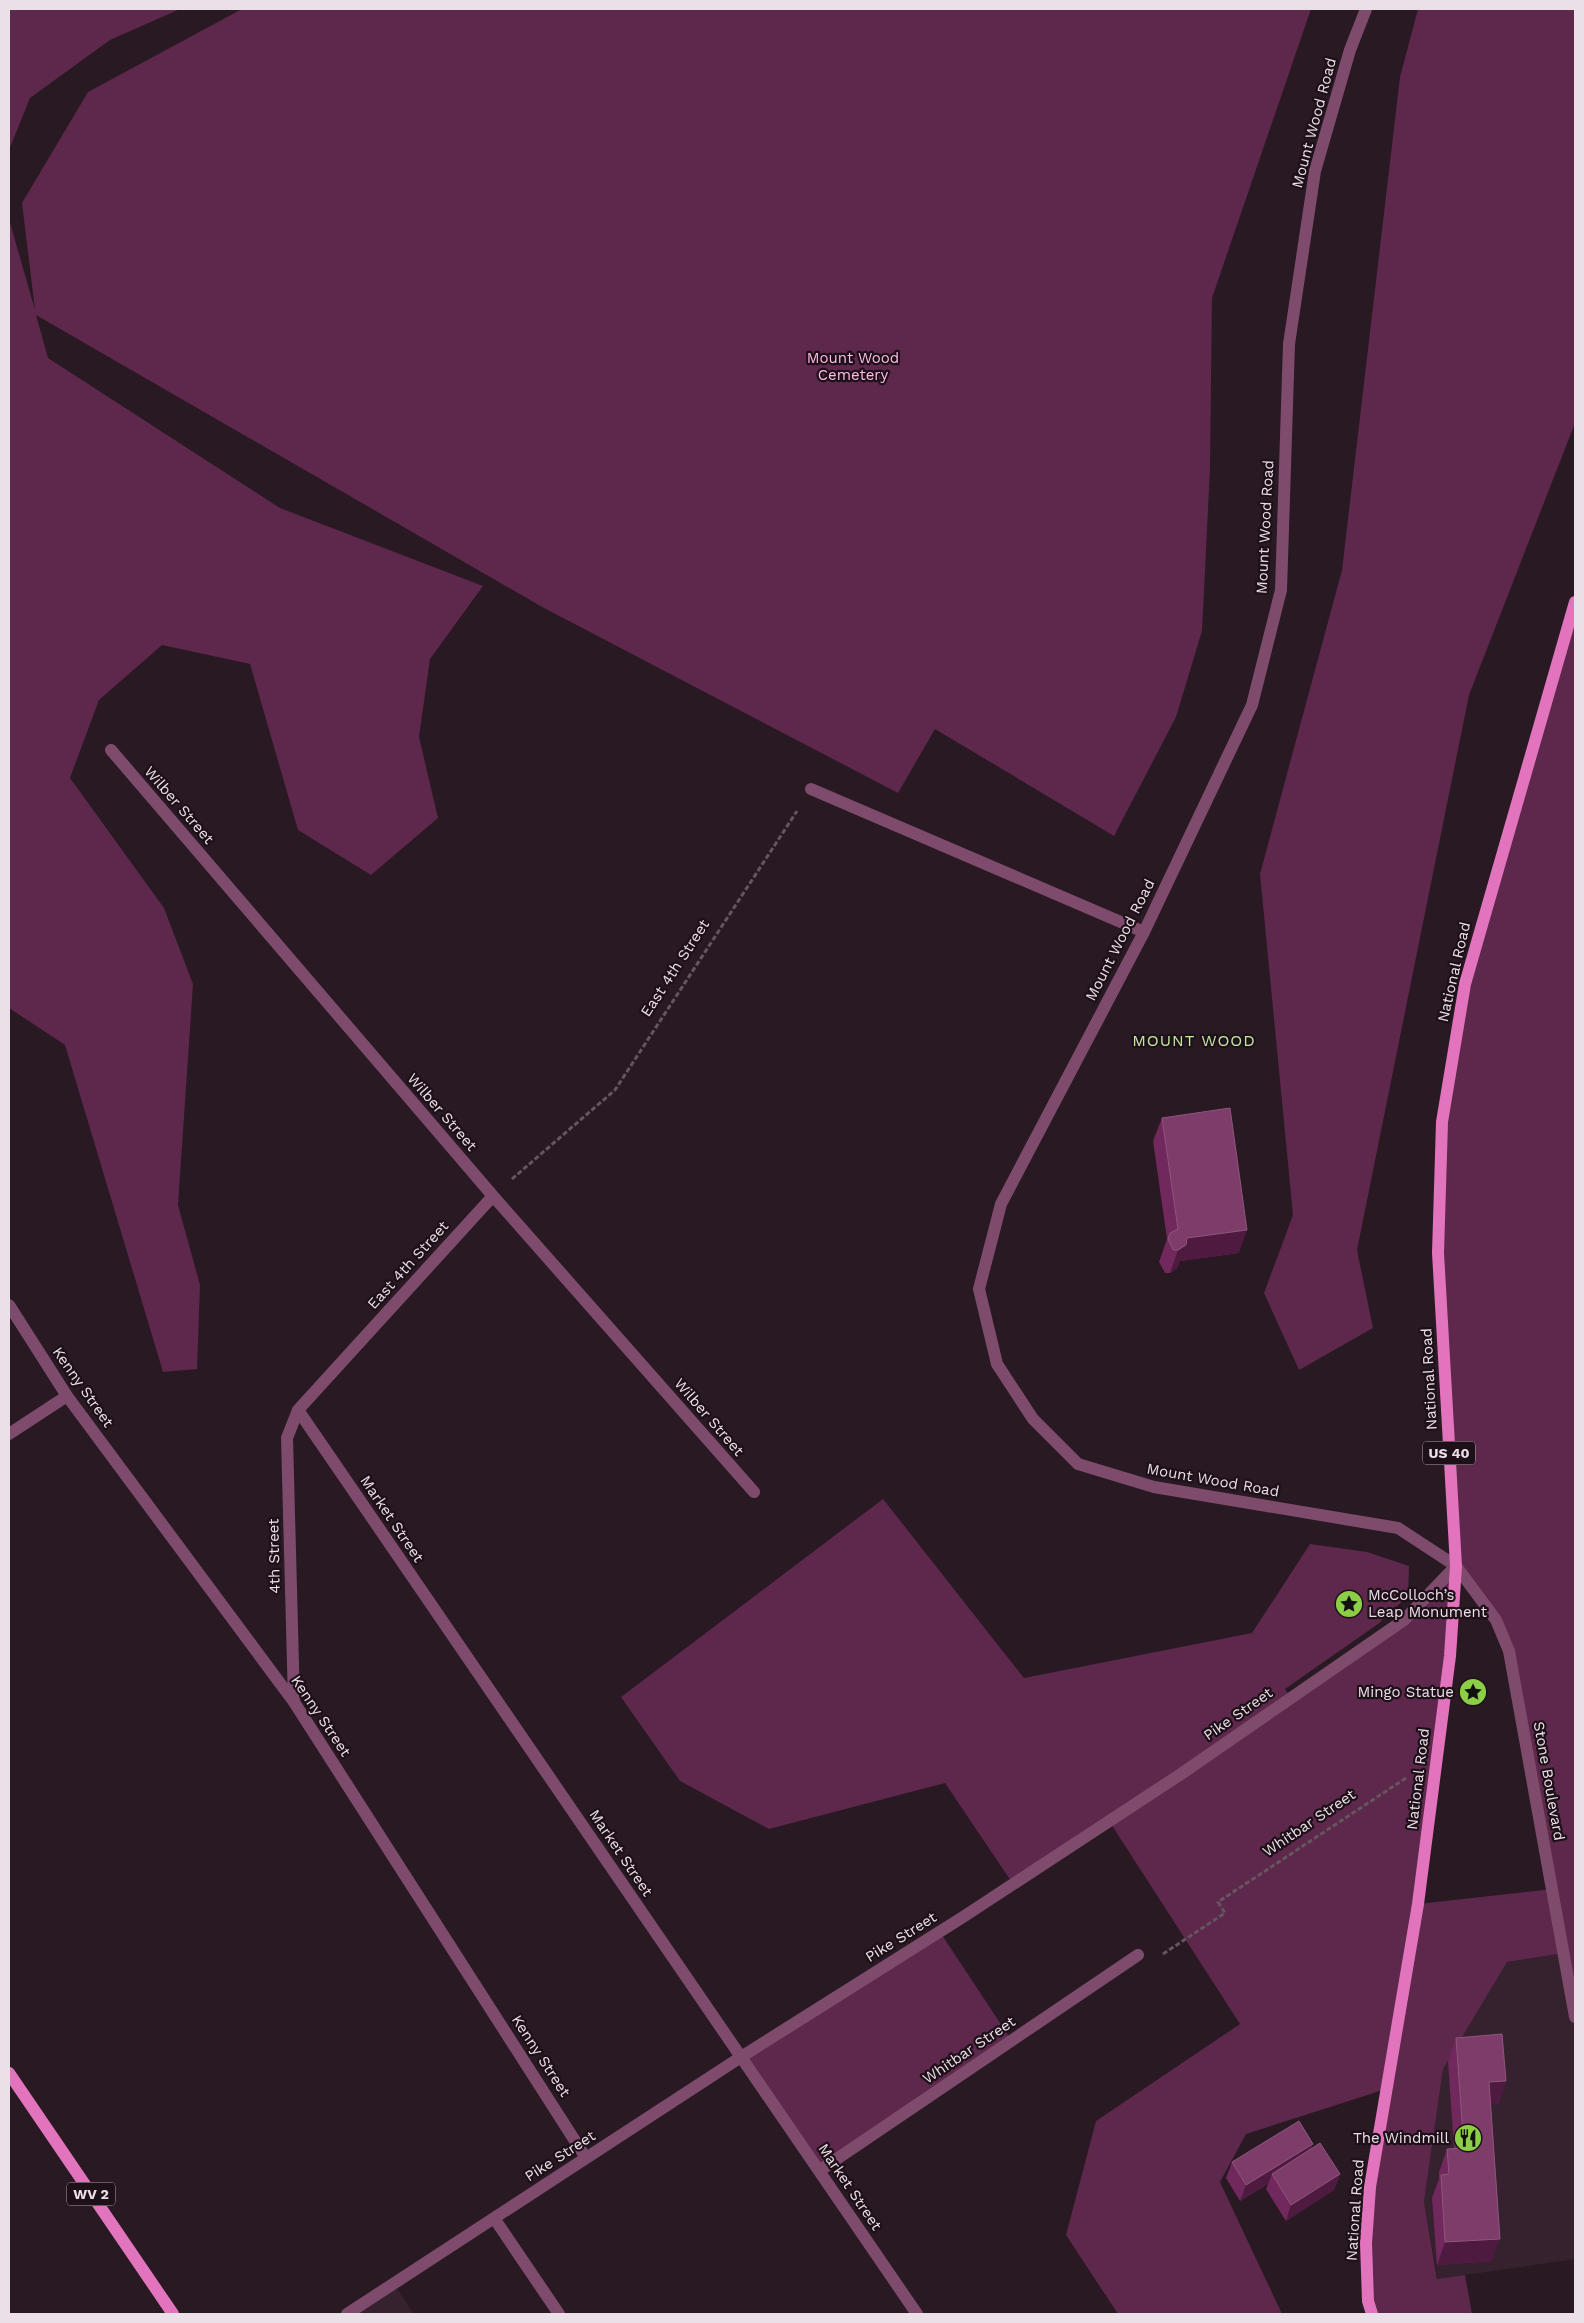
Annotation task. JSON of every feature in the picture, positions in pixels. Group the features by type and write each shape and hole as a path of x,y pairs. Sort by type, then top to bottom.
{"main road":[{"name":"National Road","path":"1372,2314 1368,2301 1366,2243 1370,2187 1418,1904 1433,1796 1450,1656 1456,1566 1438,1253 1442,1122 1465,984 1575,602"},
{"name":"WV 2","path":"9,2073 173,2314"}],"street":[{"name":"Mount Wood Road","path":"1366,9 1350,50 1315,171 1289,344 1281,590 1252,705 1144,932 1001,1204 979,1289 997,1364 1033,1419 1078,1464 1154,1487 1398,1528 1456,1566"},
{"name":"Wilber Street","path":"111,750 493,1196 754,1492"},
{"path":"811,789 1144,932"},
{"name":"East 4th Street","path":"298,1410 493,1196"},
{"name":"Kenny Street","path":"9,1305 67,1396 294,1702 586,2158"},
{"path":"9,1434 67,1396"},
{"name":"4th Street","path":"294,1702 288,1438 298,1410"},
{"name":"Market Street","path":"298,1410 917,2314"},
{"name":"Stone Boulevard","path":"1456,1566 1496,1620 1509,1651 1575,2017"},
{"name":"Pike Street","path":"347,2314 740,2057 963,1917 1180,1774 1404,1620 1456,1566"},
{"name":"Whitbar Street","path":"819,2171 1138,1955"},
{"path":"494,2218 558,2314"}],"path":[{"name":"East 4th Street","path":"493,1196 615,1090 811,789"},
{"name":"Whitbar Street","path":"1162,1955 1225,1913 1218,1902 1406,1778"}],"shaded area":[{"path":"1564,1953 1575,2017 1575,2259 1438,2279 1424,2202 1443,2069 1506,1962"},
{"path":"394,2284 414,2314 347,2314"}],"green space":[{"path":"9,9 180,9 110,40 30,98 9,150"},
{"name":"Mount Wood Cemetery","path":"242,9 1311,9 1212,298 1210,469 1202,631 1176,717 1114,836 935,729 898,793 544,608 36,315 48,358 280,508 483,586 430,659 419,737 438,818 371,875 298,830 250,664 162,645 99,700 70,778 164,908 193,984 178,1205 200,1285 197,1369 163,1372 65,1045 9,1008 9,219 35,310 22,203 88,92"},
{"path":"1418,9 1575,9 1575,423 1469,695 1357,1250 1373,1328 1299,1370 1264,1293 1293,1215 1260,874 1342,570 1400,77"},
{"path":"1575,602 1575,2017 1564,1953 1507,1962 1443,2069 1424,2202 1437,2279 1465,2275 1472,2314 1372,2314 1366,2243 1386,2089 1246,2134 1220,2182 1282,2314 1118,2314 1066,2235 1096,2121 1240,2024 1109,1821 1013,1884 945,1783 769,1829 680,1781 621,1697 883,1499 1024,1678 1252,1633 1310,1544 1367,1552 1409,1566 1408,1596 1378,1624 1285,1689 1290,1697 1404,1620 1455,1566 1438,1253 1442,1122 1465,984","holes":["1456,1567 1509,1651 1552,1889 1418,1904"]},
{"path":"940,1932 1012,2041 819,2171 741,2057"}],"building":[{"path":"1230,1108 1247,1230 1187,1238 1186,1245 1178,1250 1173,1250 1168,1239 1170,1233 1178,1229 1162,1118"},
{"name":"The Windmill","path":"1502,2034 1506,2081 1489,2082 1500,2239 1445,2242 1441,2175 1449,2174 1447,2149 1464,2148 1456,2038"},
{"path":"1299,2121 1313,2144 1246,2185 1232,2162"},
{"path":"1320,2143 1340,2174 1291,2205 1272,2174"}],"place":[{"name":"McColloch’s Leap Monument","path":"1349,1604"},
{"name":"Mingo Statue","path":"1473,1692"},
{"name":"The Windmill","path":"1468,2138"}],"district":[{"name":"MOUNT WOOD","path":"1194,1040"}]}
